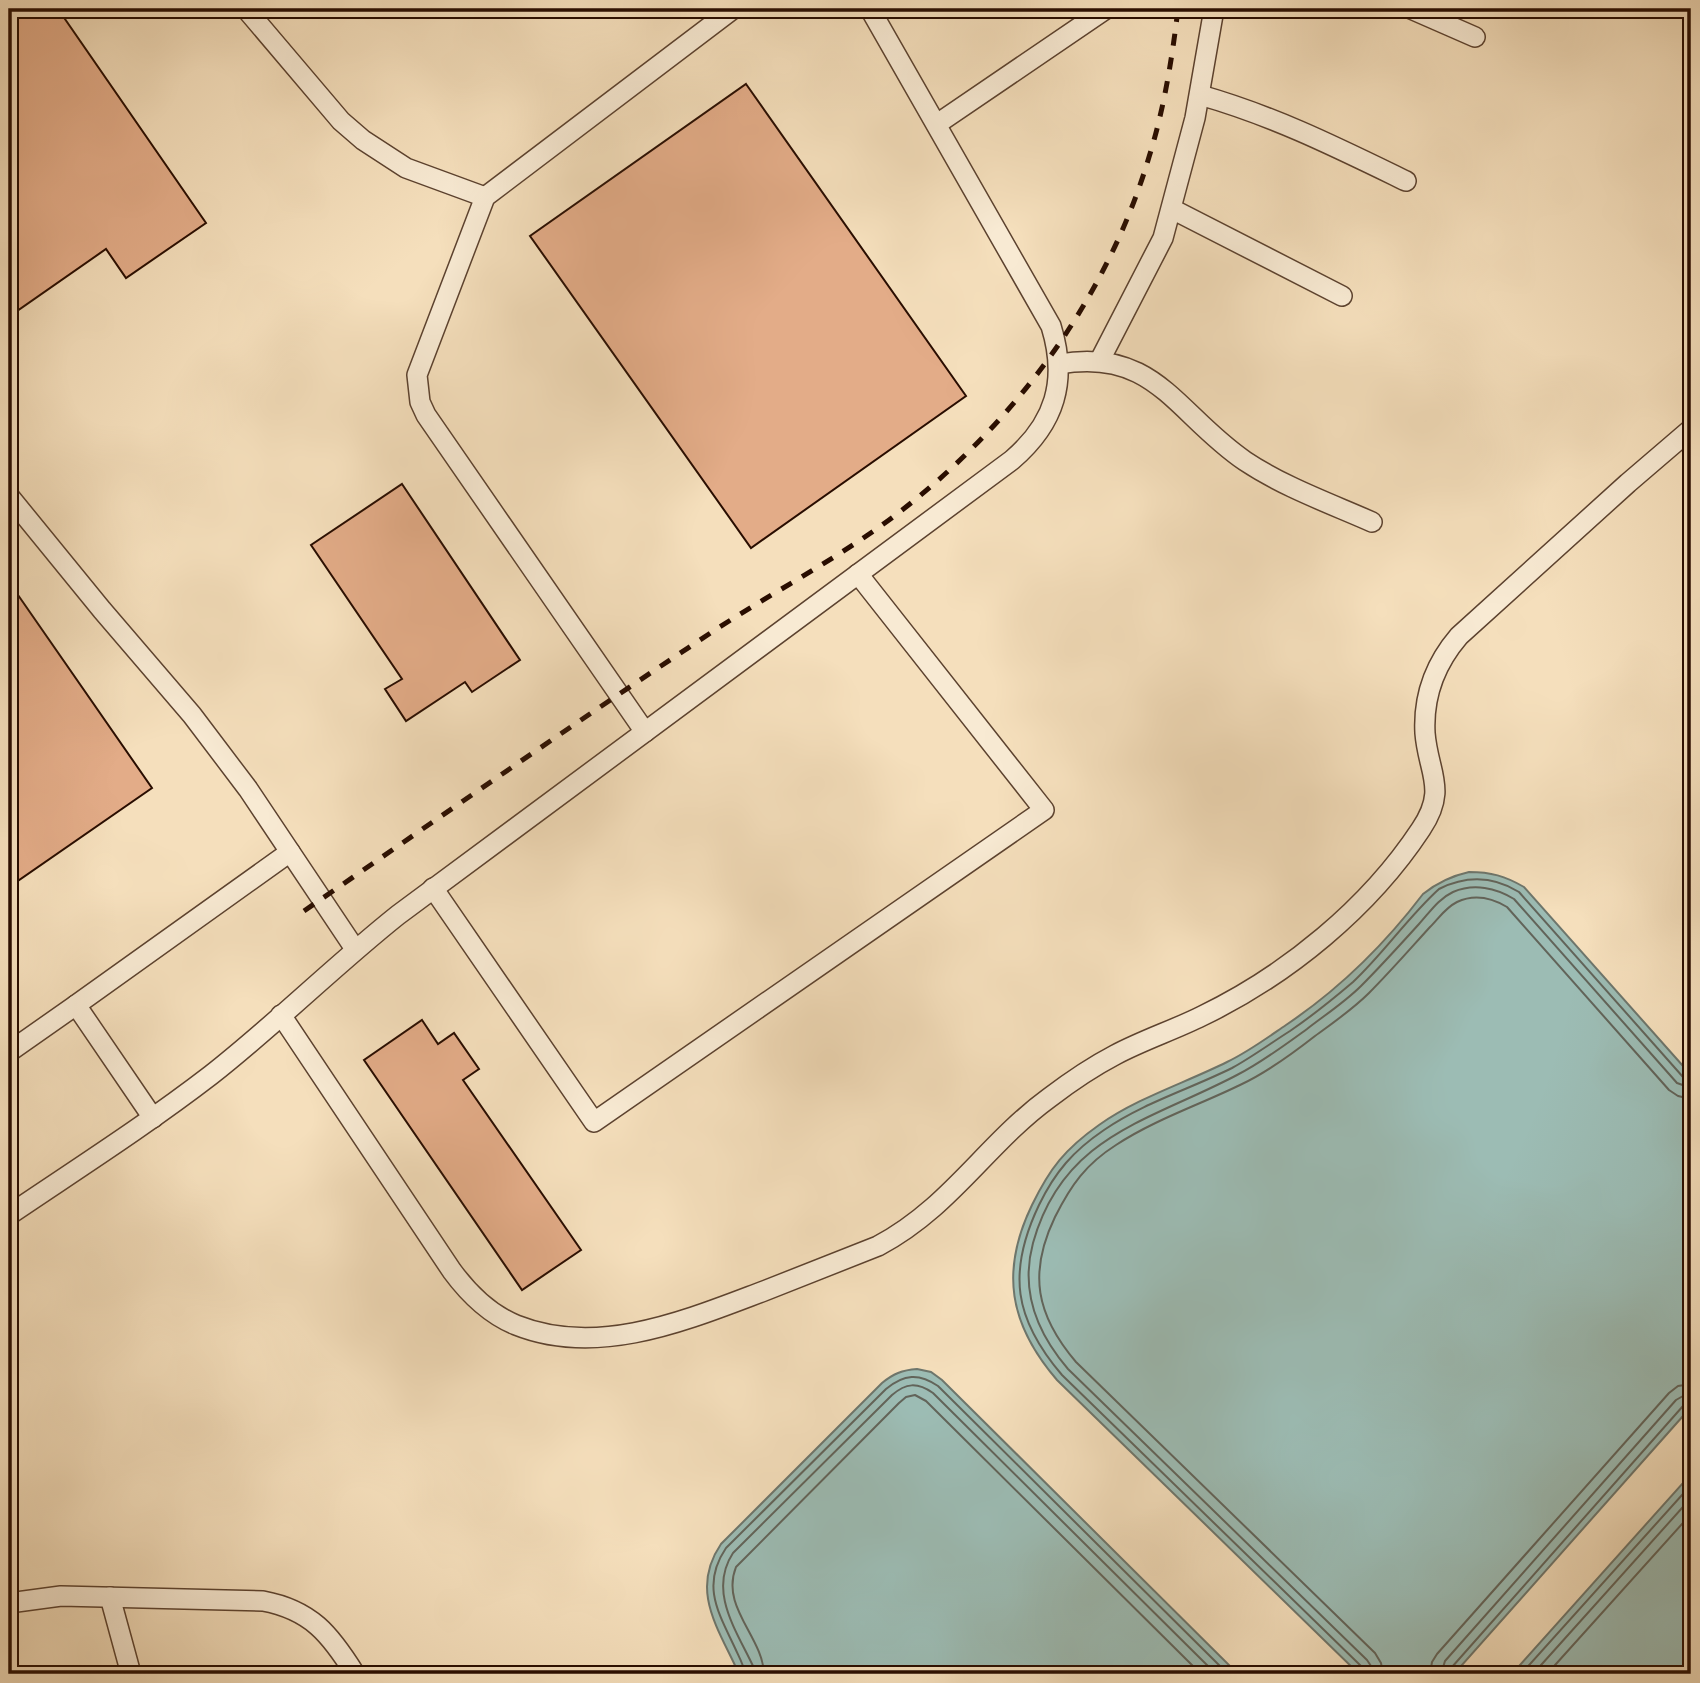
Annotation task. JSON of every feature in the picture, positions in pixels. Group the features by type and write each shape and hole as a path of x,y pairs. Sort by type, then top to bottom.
{"lane":[{"path":"246,9 341,121 362,140 406,168 485,197"},
{"path":"645,732 426,415 417,388 421,363 485,197 733,9"},
{"path":"937,124 1106,9"},
{"path":"1100,360 1163,238 1200,95 1214,9"},
{"path":"1411,9 1475,37"},
{"path":"9,1215 153,1118 211,1075 355,949 433,888 1030,444 1053,405 1058,383 1057,345 1043,309 937,124 879,12"},
{"path":"1200,95 1250,109 1295,127 1406,181"},
{"path":"1172,209 1342,296"},
{"path":"1059,364 1100,360 1138,372 1156,382 1218,440 1265,473 1372,522"},
{"path":"281,1015 460,1282 490,1311 514,1325 537,1333 560,1336 590,1337 649,1330 708,1312 878,1246 904,1233 931,1211 1015,1127 1046,1100 1115,1055 1202,1016 1250,990 1294,960 1366,896 1420,831 1433,803 1435,774 1425,735 1425,709 1430,684 1446,651 1459,636 1691,429"},
{"path":"9,496 192,715 248,789 355,949"},
{"path":"9,525 40,536"},
{"path":"433,888 594,1122 1044,810 858,574"},
{"path":"9,1052 290,852"},
{"path":"76,1005 153,1118"},
{"path":"9,1603 61,1596 262,1601 279,1604 308,1617 325,1631 355,1674"},
{"path":"110,1597 131,1674"}],"water":[{"path":"1469,872 1498,875 1524,887 1691,1075 1691,1407 1454,1674 1359,1674 1057,1380 1028,1338 1020,1317 1014,1296 1016,1252 1022,1229 1039,1192 1052,1170 1077,1142 1114,1115 1227,1062 1272,1035 1324,997 1360,965 1393,931 1423,894 1445,880"},
{"path":"917,1369 931,1372 942,1380 1238,1674 739,1674 710,1610 707,1594 712,1561 721,1544 882,1383 898,1373"},
{"path":"1691,1474 1691,1674 1512,1674"}],"building":[{"path":"9,9 58,9 206,223 126,278 106,249 17,311 9,299"},
{"path":"746,84 966,396 751,548 530,236"},
{"path":"402,484 520,660 472,692 465,682 406,721 385,689 402,679 311,545"},
{"path":"18,595 152,788 9,887 9,602"},
{"path":"422,1020 438,1044 454,1033 479,1069 463,1080 581,1250 522,1290 364,1060"}],"railway":[{"path":"304,911 650,673 866,536 933,485 975,446 1013,404 1048,359 1080,312 1107,262 1130,211 1149,157 1167,84 1178,9"}]}
